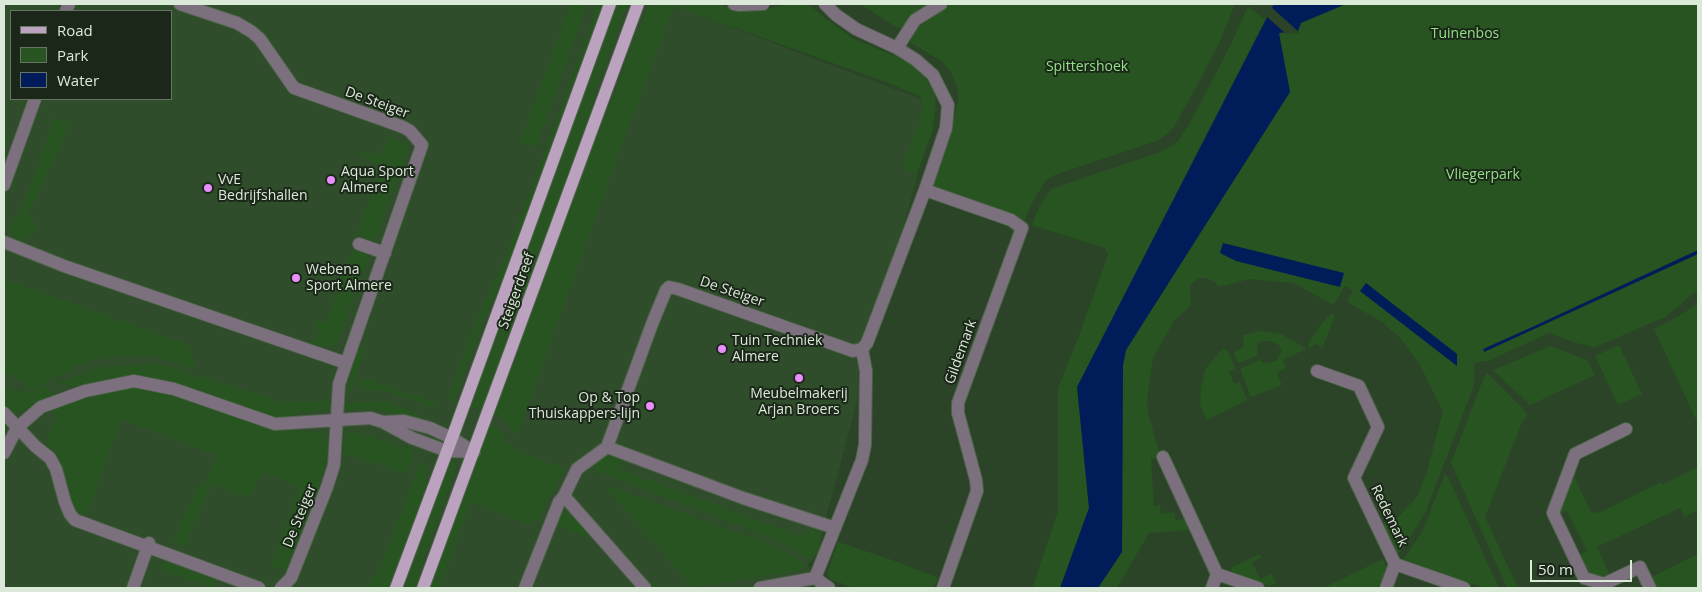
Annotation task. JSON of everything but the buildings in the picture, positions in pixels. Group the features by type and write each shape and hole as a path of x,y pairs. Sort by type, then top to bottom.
{"main road":[{"name":"Steigerdreef","path":"396,588 610,4"},
{"name":"Steigerdreef","path":"423,588 638,4"}],"street":[{"name":"De Steiger","path":"180,4 237,23 252,32 260,40 294,88 403,126 422,145 339,384 334,464 328,487 291,578 281,588"},
{"path":"734,4 763,4"},
{"path":"815,578 862,460 865,445 866,371 862,349 867,343 925,190 946,128 948,106 933,75 916,60 856,29 836,16 825,4"},
{"path":"896,48 915,20 941,4"},
{"path":"4,185 34,100"},
{"name":"Gildemark","path":"925,190 1011,220 1022,228 958,403 958,413 976,480 977,491 943,588"},
{"path":"4,242 64,266 346,363"},
{"path":"359,244 385,253"},
{"name":"De Steiger","path":"607,447 652,324 669,287 853,351 862,349"},
{"name":"Redemark","path":"1317,370 1358,386 1378,427 1354,478 1395,564"},
{"path":"4,453 18,428 41,407 85,390 134,381 174,389 275,424 370,418 383,422 401,433 447,451 474,452"},
{"path":"4,413 50,458 56,469 65,502 75,520 148,545 254,587"},
{"path":"383,422 404,421 430,428 452,438 474,452"},
{"path":"1626,429 1575,454 1553,514 1584,578 1604,584 1640,567 1650,588"},
{"path":"526,588 559,502 578,469 607,447 743,498 834,528"},
{"path":"1164,457 1218,574 1258,588"},
{"path":"564,496 645,588"},
{"path":"133,588 148,545"},
{"path":"1386,588 1395,564 1464,588"},
{"path":"1212,588 1218,574"},
{"path":"760,588 815,578 829,588"}],"shaded area":[{"path":"4,4 671,4 936,105 821,536 814,559 807,565 811,571 762,588 4,588"}],"green space":[{"path":"571,4 587,4 536,147 520,142"},
{"path":"595,4 604,4 510,264 487,311 454,399 449,397 477,319 506,256 592,23"},
{"path":"614,4 627,4 597,85 586,132 484,410 467,404"},
{"path":"651,4 719,4 731,8 758,11 787,4 809,4 854,39 899,58 919,69 934,92 936,105 932,132 917,174 902,168 923,111 921,97 891,84 674,6 613,168 517,435 502,418 491,413 588,148 611,103 639,28"},
{"path":"860,4 930,4 902,29"},
{"name":"Spittershoek","path":"950,4 1235,4 1221,39 1174,127 1159,140 1055,175 1046,180 1024,221 938,190 934,185 953,125 958,91 952,74 942,61 911,43 912,35 919,27"},
{"name":"Vliegerpark","path":"1295,4 1698,4 1698,290 1665,317 1595,347 1576,343 1549,333 1488,361 1474,364 1475,378 1473,388 1426,511 1405,546 1398,554 1383,524 1398,517 1417,497 1426,474 1443,412 1420,365 1401,339 1382,322 1347,302 1353,291 1347,286 1345,286 1334,305 1293,283 1249,279 1219,287 1214,281 1198,278 1190,285 1191,305 1174,321 1153,358 1147,401 1148,413 1161,458 1151,459 1154,506 1160,505 1161,514 1174,512 1176,520 1189,519 1191,530 1149,533 1117,588 1098,588 1122,552 1123,365 1126,350 1181,263 1163,259"},
{"path":"1248,6 1265,20 1077,387 1089,508 1060,588 1032,588 1058,511 1058,388 1108,255 1105,248 1032,225 1039,207 1051,189 1163,151 1178,141 1191,121 1231,44"},
{"path":"55,118 70,123 34,203 28,210 37,229 20,243 8,227 18,219"},
{"path":"385,135 404,143 408,151 374,241 356,235 383,167 360,155 364,151 376,155 389,143"},
{"path":"354,247 369,256 336,345 321,348 310,345 319,336 316,321 326,323"},
{"path":"4,279 189,345 196,369 162,358 132,355 104,357 78,365 33,390 12,375 4,373"},
{"path":"1698,303 1698,424 1654,329 1679,316"},
{"path":"1332,313 1334,318 1323,347 1317,344 1309,348 1308,344 1322,323"},
{"path":"1260,331 1281,334 1306,349 1283,360 1286,368 1277,373 1282,385 1251,397 1240,369 1259,360 1265,363 1276,361 1282,351 1279,345 1269,341 1262,341 1257,345 1257,356 1238,363 1234,352 1243,347 1243,335"},
{"path":"1619,345 1642,394 1618,405 1595,356"},
{"path":"1551,346 1587,360 1595,375 1530,405 1493,370"},
{"path":"360,348 364,352 352,389 347,392 350,367 356,351"},
{"path":"1223,348 1229,353 1235,369 1229,371 1234,384 1240,382 1247,400 1207,420 1200,405 1201,386 1206,368"},
{"path":"154,362 282,402 335,401 330,410 311,411 275,419 136,376 77,388 58,382 101,367 151,364 163,368"},
{"path":"1487,373 1528,414 1522,422 1485,517 1518,588 1507,588 1451,463"},
{"path":"362,377 437,403 434,407 390,392 357,387"},
{"path":"46,386 57,396 20,412 13,412 4,404 4,387 12,391 30,392"},
{"path":"136,386 275,429 325,433 328,448 322,480 290,572 271,565 300,487 262,472 249,497 207,483 211,488 184,546 173,542 196,491 205,482 216,455 121,419 86,516 79,513 72,503 61,464 55,452 47,443 56,417 52,409 80,397"},
{"path":"389,402 424,417 425,424 381,410 343,410 342,404"},
{"path":"487,424 497,429 509,444 519,452 560,467 564,471 544,504 539,520 531,519 529,524 471,502 439,588 427,588"},
{"path":"344,430 414,449 407,474 344,453"},
{"path":"610,455 621,459 618,469 805,538 809,528 818,532 821,536 821,542 817,555 809,559 780,541 592,469 603,458"},
{"path":"455,457 455,471 425,554 416,588 399,588 447,458"},
{"path":"421,458 427,471 426,490 391,588 367,588 381,568"},
{"path":"1698,467 1698,510 1685,517 1680,508 1597,547 1610,575 1601,578 1585,573 1578,557 1587,551 1567,511 1557,515 1573,474 1591,512 1599,513 1661,482 1662,485"},
{"path":"1445,474 1499,588 1485,588 1401,563 1422,532"},
{"path":"604,485 775,546 805,564 802,570 693,587"},
{"path":"562,510 580,519 599,542 556,525"},
{"path":"838,542 938,578 934,588 854,588 830,579 827,574"},
{"path":"1259,554 1262,557 1252,562 1260,579 1272,574 1276,583 1269,586 1233,573 1231,568"},
{"path":"1698,554 1698,588 1655,588 1650,578"},
{"path":"1383,559 1387,570 1378,588 1323,588"},
{"path":"169,562 214,580 214,588 159,569 162,564"}],"water":[{"path":"1274,4 1346,4 1301,23 1298,31 1279,33 1290,92 1126,350 1123,365 1122,552 1098,588 1060,588 1089,508 1077,387"},
{"path":"1223,243 1344,273 1340,287 1236,261 1220,253"},
{"path":"1698,250 1698,254 1484,352 1483,349"},
{"path":"1366,283 1457,354 1457,366 1360,291"}],"pier":[{"path":"1270,6 1300,33 1286,34 1265,15"}],"place":[{"name":"Aqua Sport Almere","path":"331,180"},
{"name":"VvE Bedrijfshallen","path":"208,188"},
{"name":"Webena Sport Almere","path":"296,278"},
{"name":"Tuin Techniek Almere","path":"722,349"},
{"name":"Meubelmakerij Arjan Broers","path":"799,378"},
{"name":"Op & Top Thuiskappers-lijn","path":"650,406"}],"park label":[{"name":"Tuinenbos","path":"1465,34"}]}
